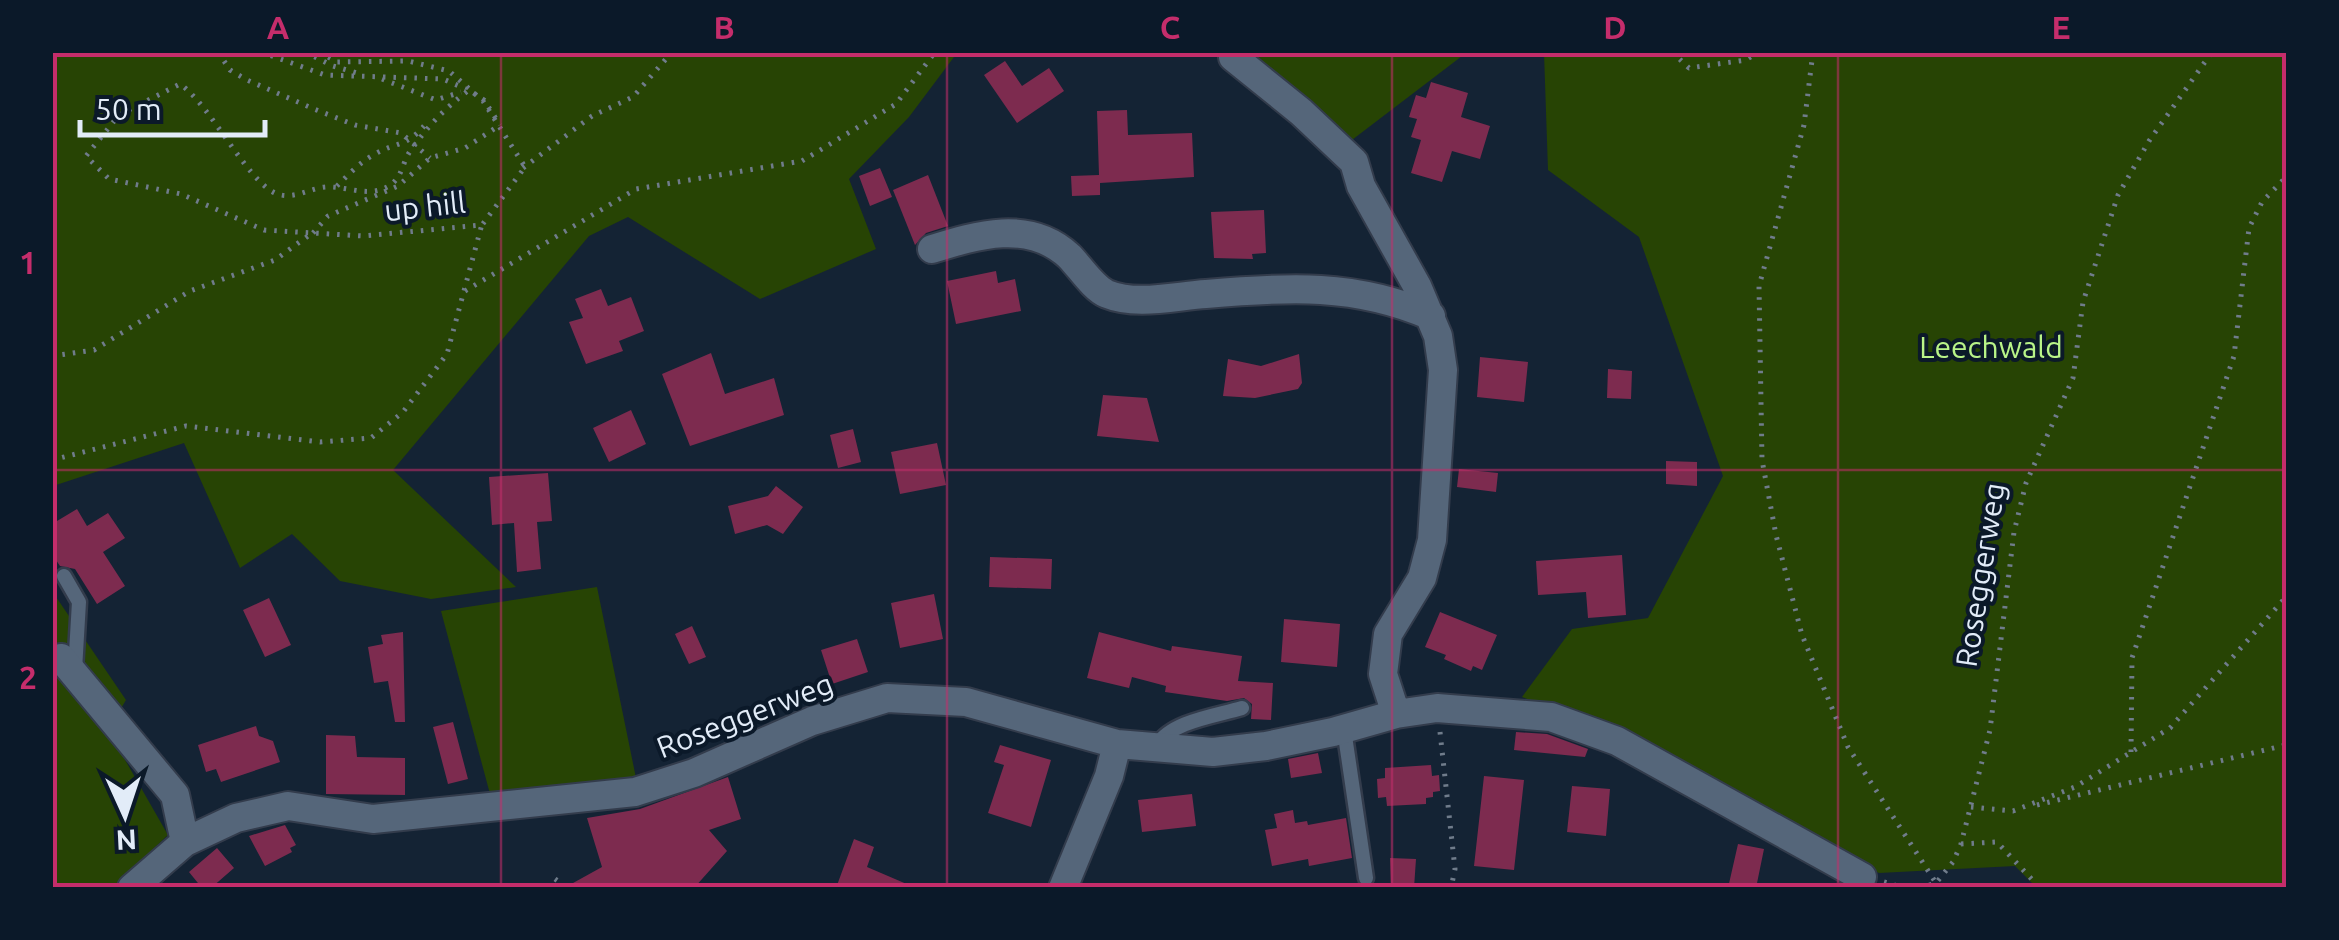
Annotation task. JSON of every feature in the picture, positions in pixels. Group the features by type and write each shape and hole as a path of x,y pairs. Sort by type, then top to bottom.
{"street":[{"path":"1233,56 1354,162 1361,186 1438,336 1443,370 1432,540 1422,578 1388,634 1383,674 1396,714"},
{"path":"932,249 983,234 1020,234 1056,244 1104,294 1139,300 1347,290 1395,300 1431,316"},
{"path":"68,667 175,794 185,842"},
{"name":"Roseggerweg","path":"132,888 185,842 236,818 288,806 372,818 635,792 694,773 812,721 888,698 966,702 1116,744 1213,752 1266,746 1396,714 1437,708 1551,717 1617,741 1844,875"},
{"path":"1063,888 1109,776 1116,744"}],"lane":[{"path":"64,576 79,602 68,667"},
{"path":"1156,748 1162,738 1177,728 1242,708"},
{"path":"1344,729 1366,878"}],"path":[{"path":"229,52 224,61 230,70 248,80 355,125 401,133 430,158"},
{"path":"261,52 325,75 443,79 468,90"},
{"path":"305,52 332,66 436,100 468,90"},
{"path":"319,52 337,62 408,60 449,71 483,101 525,166"},
{"path":"52,460 186,426 320,442 371,438 403,412 446,354 482,225 515,174 592,116 633,97 672,52"},
{"path":"464,292 636,190 802,162 896,104 935,52"},
{"path":"1672,52 1689,68 1746,60 1758,52"},
{"path":"1812,52 1804,124 1758,286 1762,460 1776,536 1802,635 1848,748 1936,883 1919,888"},
{"name":"Roseggerweg","path":"1936,883 1962,844 1990,730 2014,532 2026,483 2074,378 2083,302 2118,195 2148,141 2212,52"},
{"path":"313,232 264,230 181,194 109,180 86,156 119,116 180,84 209,111 256,180 277,195 330,187 359,192 382,190 394,182 413,144 440,112 468,90"},
{"name":"up hill","path":"52,356 94,350 190,292 275,260 328,216 398,186 430,158 464,148 500,125"},
{"path":"330,187 376,153 413,144"},
{"name":"up hill","path":"313,232 363,236 482,225 525,166"},
{"path":"2132,752 2132,658 2234,356 2249,228 2262,202 2286,176"},
{"path":"2014,811 2074,787 2170,728 2286,597"},
{"path":"1440,730 1455,869 1450,888"},
{"path":"1971,807 2014,811 2286,745"},
{"path":"1962,844 1997,842 2040,888"},
{"path":"555,880 568,888"}],"green space":[{"path":"52,53 957,53 909,117 849,179 876,249 760,299 628,217 589,236 393,470 516,587 431,599 340,581 292,534 240,568 184,443 53,486"},
{"path":"1245,53 1466,53 1348,143"},
{"name":"Leechwald","path":"1544,53 2286,53 2286,887 2036,887 2015,866 1879,873 1619,733 1522,697 1572,629 1648,618 1723,476 1639,237 1548,170"},
{"path":"597,587 636,778 490,794 441,611"},
{"path":"52,591 126,700 108,730 168,835 113,887 53,887"}],"building":[{"path":"1005,61 1022,86 1049,68 1064,91 1017,123 984,75"},
{"path":"1431,82 1468,93 1461,117 1490,126 1480,159 1452,151 1442,182 1411,173 1421,140 1411,137 1417,119 1409,117 1416,95 1426,98"},
{"path":"1127,110 1128,135 1192,133 1194,177 1100,183 1100,195 1072,196 1071,176 1099,175 1097,111"},
{"path":"880,168 892,197 870,206 859,176"},
{"path":"928,175 948,226 926,233 915,245 893,190"},
{"path":"1264,210 1266,253 1252,254 1253,259 1214,258 1211,212"},
{"path":"996,271 998,283 1015,279 1021,311 956,324 947,281"},
{"path":"601,289 608,306 631,297 644,331 619,341 623,351 586,364 569,322 583,318 575,299"},
{"path":"711,353 725,394 774,378 784,415 690,446 662,374"},
{"path":"1299,354 1302,383 1298,389 1255,398 1223,396 1228,359 1261,366"},
{"path":"1480,357 1528,362 1524,402 1477,397"},
{"path":"1608,369 1632,371 1631,399 1607,398"},
{"path":"1103,395 1147,398 1159,442 1097,436"},
{"path":"631,410 646,444 609,462 593,428"},
{"path":"853,429 861,462 838,468 830,435"},
{"path":"937,443 946,485 900,494 891,452"},
{"path":"1666,461 1697,462 1697,486 1666,484"},
{"path":"1459,469 1498,473 1496,492 1457,487"},
{"path":"548,473 552,521 537,522 541,569 517,572 514,523 492,525 489,477"},
{"path":"776,486 803,507 783,534 767,525 735,534 728,506 768,496"},
{"path":"77,509 87,526 108,513 125,538 103,552 125,586 97,604 75,569 60,566 52,554 52,524"},
{"path":"1622,555 1626,615 1588,618 1586,592 1538,595 1536,561"},
{"path":"990,557 1052,559 1051,589 989,587"},
{"path":"934,594 943,639 900,648 891,603"},
{"path":"269,598 291,645 265,657 243,610"},
{"path":"1440,612 1497,635 1482,670 1473,666 1471,671 1425,647"},
{"path":"1284,619 1340,624 1337,667 1281,662"},
{"path":"692,626 706,657 689,664 675,634"},
{"path":"403,632 405,722 395,722 388,681 374,683 368,647 383,644 381,635"},
{"path":"1099,632 1171,651 1172,646 1242,656 1238,681 1273,683 1271,720 1251,719 1252,704 1244,698 1227,701 1165,692 1166,686 1132,677 1129,688 1087,678"},
{"path":"857,639 868,672 832,684 821,650"},
{"path":"453,722 468,779 448,784 433,727"},
{"path":"256,726 259,736 273,741 280,762 221,782 216,769 206,772 198,745"},
{"path":"1516,732 1547,734 1588,749 1585,757 1514,750"},
{"path":"326,735 355,736 357,757 405,758 405,795 326,794"},
{"path":"1000,745 1051,760 1031,827 988,813 1004,765 994,762"},
{"path":"1318,753 1322,773 1291,778 1288,759"},
{"path":"1431,765 1432,776 1439,775 1440,791 1426,798 1426,804 1387,806 1386,797 1378,798 1377,779 1385,778 1385,768"},
{"path":"1484,776 1524,780 1514,870 1474,866"},
{"path":"728,777 741,819 709,830 727,851 694,888 564,888 602,867 587,818 640,809"},
{"path":"1572,786 1610,789 1606,836 1567,832"},
{"path":"1192,794 1196,826 1142,832 1138,800"},
{"path":"1293,810 1295,823 1307,821 1308,825 1346,818 1352,858 1309,866 1308,859 1272,866 1265,830 1277,828 1274,814"},
{"path":"285,825 296,845 290,848 292,852 265,866 249,836"},
{"path":"854,839 874,847 867,867 916,888 836,888"},
{"path":"1738,844 1764,849 1756,888 1728,888"},
{"path":"217,848 234,868 211,888 202,888 189,872"},
{"path":"1390,858 1416,859 1414,888 1391,888"}]}
